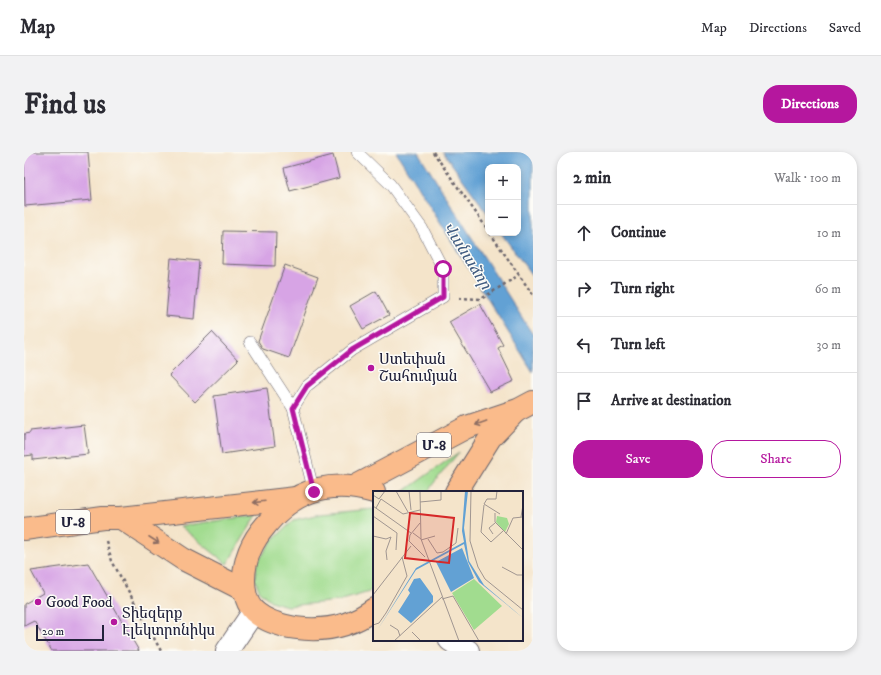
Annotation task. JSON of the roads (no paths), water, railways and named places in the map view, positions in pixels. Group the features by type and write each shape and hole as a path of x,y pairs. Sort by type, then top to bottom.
{"highway":[{"name":"Մ-8","path":"364,490 467,427 525,406"},
{"name":"Մ-8","path":"457,491 490,438 525,406"},
{"path":"364,490 342,487 324,488 287,504 274,515 260,532 253,544 247,556 244,571 244,590 247,601 254,611 276,623 290,627 325,629 342,626 373,610"},
{"name":"Մ-8","path":"24,529 103,518 121,518 306,495"},
{"path":"121,518 183,559 244,590"}],"street":[{"path":"227,651 254,611"},
{"path":"452,641 468,651"}],"lane":[{"path":"293,408 307,386 352,350 443,297 443,269 422,228 390,184 357,152"},
{"path":"250,342 293,408 306,495"}],"water":[{"name":"Վանաձոր","path":"396,152 418,152 533,335 533,372"},
{"path":"443,152 533,152 533,277 503,236 521,236 521,164 485,164 485,210"}],"place":[{"name":"Ստեփան Շահումյան","path":"371,368"},
{"name":"Good Food","path":"38,602"},
{"name":"Տիեզերք Էլեկտրոնիկս","path":"114,622"}]}
